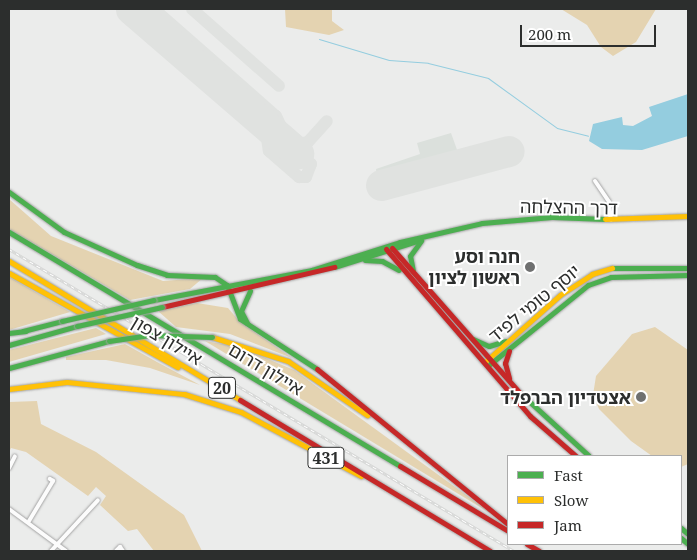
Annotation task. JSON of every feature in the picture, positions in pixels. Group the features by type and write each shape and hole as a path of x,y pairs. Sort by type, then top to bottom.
{"main road":[{"path":"9,192 64,232 137,265 167,275 215,277 226,285 234,311 248,323 303,358 408,445 507,523"},
{"name":"דרך ההצלחה","path":"9,345 77,326 162,307 250,291 360,260 389,248 449,230 538,218 611,220 688,216"},
{"name":"דרך ההצלחה","path":"9,334 154,300 312,270 449,230"},
{"name":"איילון דרום","path":"9,232 507,531"},
{"path":"415,276 410,256 424,238"},
{"path":"389,248 488,358"},
{"path":"389,248 408,278"},
{"path":"360,260 391,264 408,278 485,365"},
{"name":"איילון צפון","path":"9,261 436,516 490,551"},
{"name":"יוסף טומי לפיד","path":"485,365 488,358 508,340 592,274 617,268 688,268"},
{"path":"9,273 226,391"},
{"name":"יוסף טומי לפיד","path":"485,365 493,363 595,282 688,275"},
{"path":"248,323 241,311 250,291"},
{"path":"9,368 108,341 150,335 212,337 288,361 408,445"},
{"path":"469,336 489,346 508,340"},
{"path":"510,348 505,363 512,383"},
{"name":"יוסף טומי לפיד","path":"488,358 548,423 588,455"},
{"name":"יוסף טומי לפיד","path":"485,365 530,416 575,455"},
{"name":"431","path":"9,389 101,383 216,402 436,516"},
{"path":"529,545 540,551"}],"street":[{"path":"595,181 609,202 611,220"},
{"path":"9,468 15,456"},
{"path":"29,521 53,481 50,479"},
{"path":"51,551 98,500"},
{"path":"9,509 29,521 66,551"},
{"path":"116,551 120,547 124,551"}],"shaded area":[{"path":"285,9 332,9 332,21 344,30 329,35 286,27"},
{"path":"561,9 656,9 636,42 613,56 601,47 587,25"},
{"path":"451,133 460,158 378,182 376,169 420,154 417,143"},
{"path":"9,199 51,236 163,281 203,278 190,289 130,300 9,229"},
{"path":"9,277 70,312 9,330"},
{"path":"197,303 228,308 240,322 292,358 230,334 176,327 158,311"},
{"name":"אצטדיון הברפלד","path":"655,327 688,350 688,464 682,467 682,455 651,455 631,441 599,409 593,395 596,376 632,334"},
{"path":"96,328 106,334 9,362 9,350"},
{"path":"205,341 239,347 294,370 495,516"},
{"path":"125,344 200,385 150,368 106,360 66,360 66,357"},
{"path":"37,401 41,424 96,452 184,515 202,551 154,551 137,529 128,531 100,505 106,496 96,487 88,496 26,452 11,448 9,452 9,402"}],"water":[{"path":"688,94 688,136 642,150 602,149 589,141 593,124 622,117 623,125 633,126 652,116 649,107"}],"waterway":[{"path":"319,39 389,60 428,63 488,78 557,128 588,136"}],"taxiway":[{"path":"154,9 276,116 283,131 297,144 308,142 327,121"},
{"path":"192,9 279,86"},
{"path":"265,124 269,151 299,177 306,177 311,164 298,153"}],"runway":[{"path":"131,9 298,153"},
{"path":"381,185 509,151"}],"railway":[{"path":"9,249 514,551"}],"traffic: fast":[{"path":"9,192 64,232 137,265 167,275 215,277 227,285 240,319 317,369"},
{"path":"154,300 312,270 400,242 482,223 552,217 605,219"},
{"path":"9,232 400,466"},
{"path":"334,267 420,240"},
{"path":"413,271 410,256 421,241"},
{"path":"365,260 382,261 399,270"},
{"path":"612,268 688,268"},
{"path":"490,364 588,285 611,277 688,275"},
{"path":"247,323 241,311 250,291"},
{"path":"62,321 154,300"},
{"path":"77,326 162,307"},
{"path":"23,331 62,321"},
{"path":"9,345 77,326"},
{"path":"9,333 26,331"},
{"path":"109,341 150,335 212,337"},
{"path":"473,339 489,346 505,341"},
{"path":"9,368 109,341"},
{"path":"520,393 588,455"},
{"path":"682,529 688,534"},
{"path":"682,539 688,544"}],"traffic: slow":[{"path":"605,219 688,216"},
{"path":"9,261 240,400"},
{"path":"487,360 560,295 592,274 612,268"},
{"path":"9,273 177,367"},
{"path":"212,337 288,361 367,415"},
{"path":"9,389 67,382 184,394 241,412 361,476"}],"traffic: jam":[{"path":"392,248 520,393"},
{"path":"386,249 530,416 575,455"},
{"path":"162,307 334,267"},
{"path":"509,351 505,363 509,378"},
{"path":"317,369 507,523"},
{"path":"240,400 490,551"},
{"path":"400,466 507,530"},
{"path":"529,545 539,551"}],"place":[{"name":"חנה וסע ראשון לציון","path":"530,267"},
{"name":"אצטדיון הברפלד","path":"641,397"}]}
